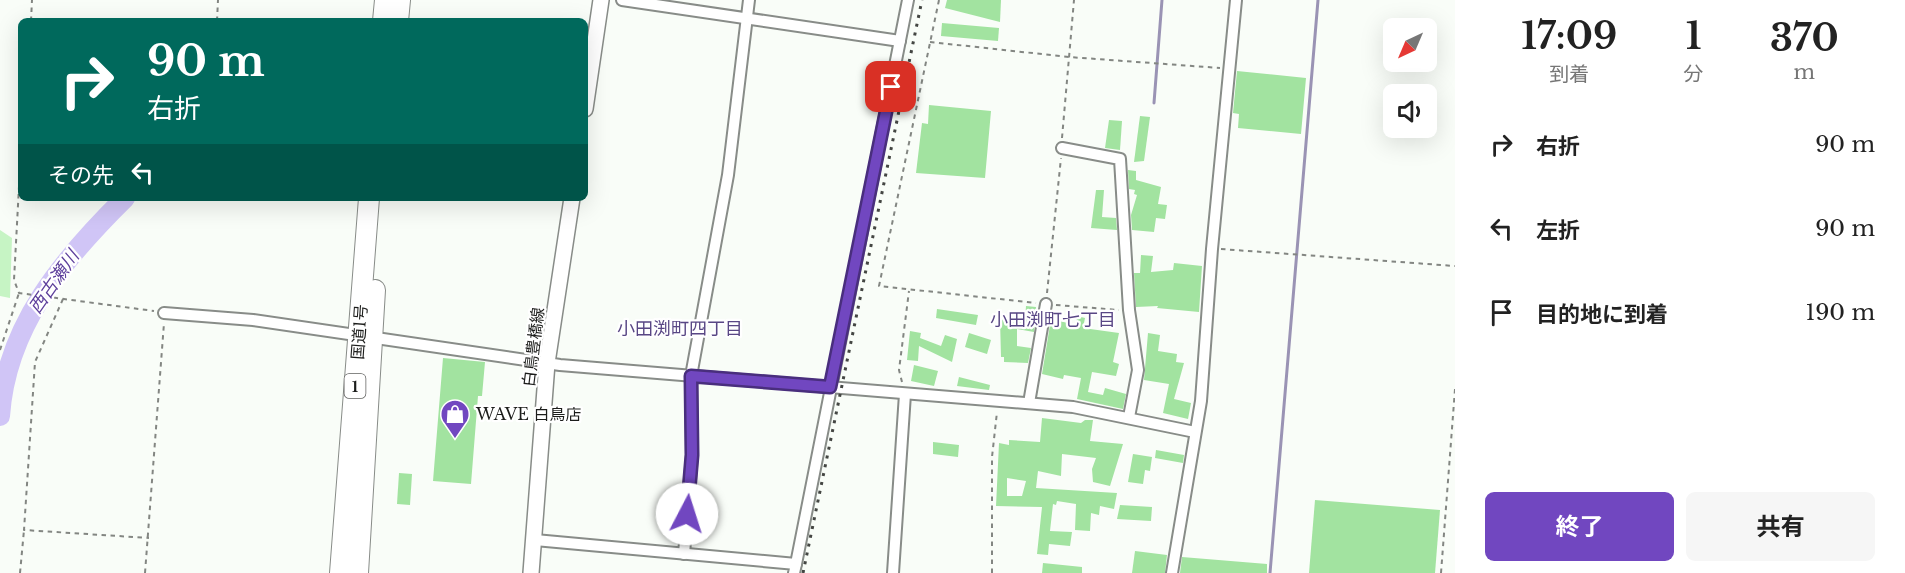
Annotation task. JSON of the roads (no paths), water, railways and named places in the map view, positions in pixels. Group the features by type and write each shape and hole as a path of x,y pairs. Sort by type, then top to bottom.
{"highway":[{"name":"国道1号","path":"358,573 369,201"},
{"name":"国道1号","path":"340,573 382,201"}],"main road":[{"path":"588,89 601,0"},
{"name":"白鳥豊橋線","path":"531,573 547,363 572,201"}],"street":[{"path":"622,0 900,41"},
{"path":"684,554 692,455 691,376 728,175 749,0"},
{"path":"535,540 684,554 795,568 908,0"},
{"path":"1173,573 1202,401 1212,249 1236,0"},
{"path":"1062,148 1120,159 1129,310 1138,370 1129,417"},
{"path":"1029,403 1046,304"},
{"path":"164,313 253,320 547,363 1029,403 1129,417 1195,432"},
{"path":"893,573 905,394"}],"waterway":[{"path":"1154,103 1162,0"},
{"path":"1270,573 1318,0"},
{"name":"西古瀬川","path":"0,416 13,352 26,323 60,270 122,201"}],"railway":[{"path":"803,573 922,0"}],"place":[{"name":"WAVE 白鳥店","path":"455,440"}],"district":[{"name":"小田渕町七丁目","path":"1053,320"},
{"name":"小田渕町四丁目","path":"680,329"}]}
